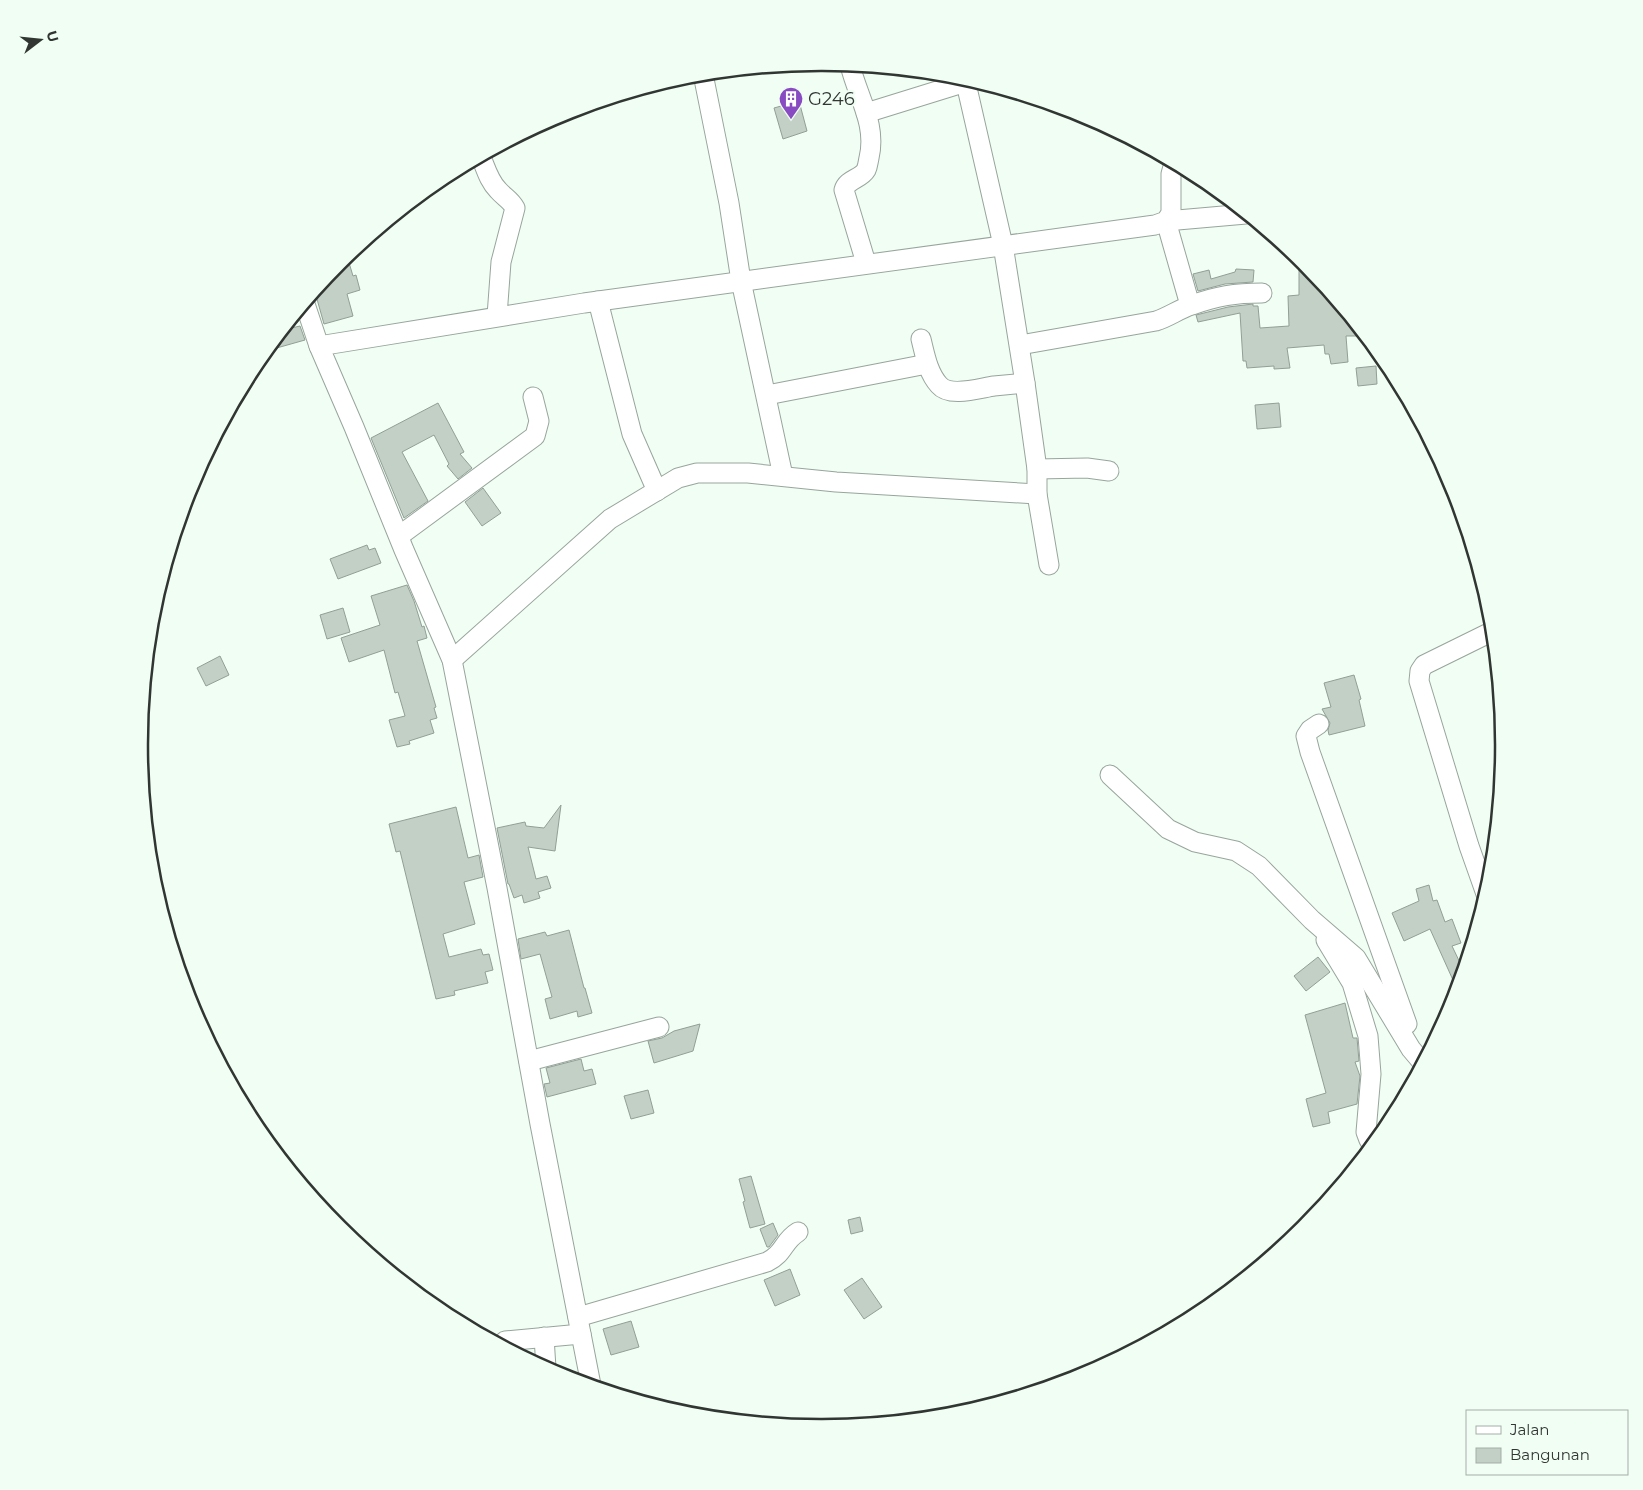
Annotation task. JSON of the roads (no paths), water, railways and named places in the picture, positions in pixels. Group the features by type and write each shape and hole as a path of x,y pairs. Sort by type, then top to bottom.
{"street":[{"path":"852,72 870,124 872,138 867,169 848,183 844,190 866,263"},
{"path":"705,82 729,203 741,281 783,476"},
{"path":"866,113 953,84"},
{"path":"967,87 1003,245 1020,345 1037,469 1037,494 1050,565"},
{"path":"483,163 490,181 512,202 515,208 501,262 497,316"},
{"path":"1166,220 1171,214 1172,170"},
{"path":"319,346 598,301 1155,224 1166,220 1238,215"},
{"path":"1166,220 1190,305"},
{"path":"1020,345 1156,321 1169,317 1190,305 1233,293 1262,293"},
{"path":"598,301 632,434 656,491"},
{"path":"307,311 319,346 452,660 579,1325 586,1376"},
{"path":"921,339 927,364 940,387 947,391 961,392 1025,383"},
{"path":"767,395 927,364"},
{"path":"399,536 535,436 539,421 533,397"},
{"path":"1037,469 1088,468 1109,471"},
{"path":"452,660 610,519 678,478 697,473 748,473 836,482 1037,494"},
{"path":"1481,880 1419,681 1420,671 1424,665 1485,635"},
{"path":"1319,724 1310,730 1306,736 1417,1056"},
{"path":"1110,775 1168,829 1195,842 1236,851 1259,866 1312,920 1356,958 1417,1056"},
{"path":"1312,920 1352,983 1368,1036 1371,1074 1366,1132 1368,1138"},
{"path":"529,1061 659,1027"},
{"path":"508,1341 544,1337 767,1262 778,1257 791,1236 798,1232"},
{"path":"544,1337 545,1359"}],"place":[{"name":"G246","path":"791,120"}]}
